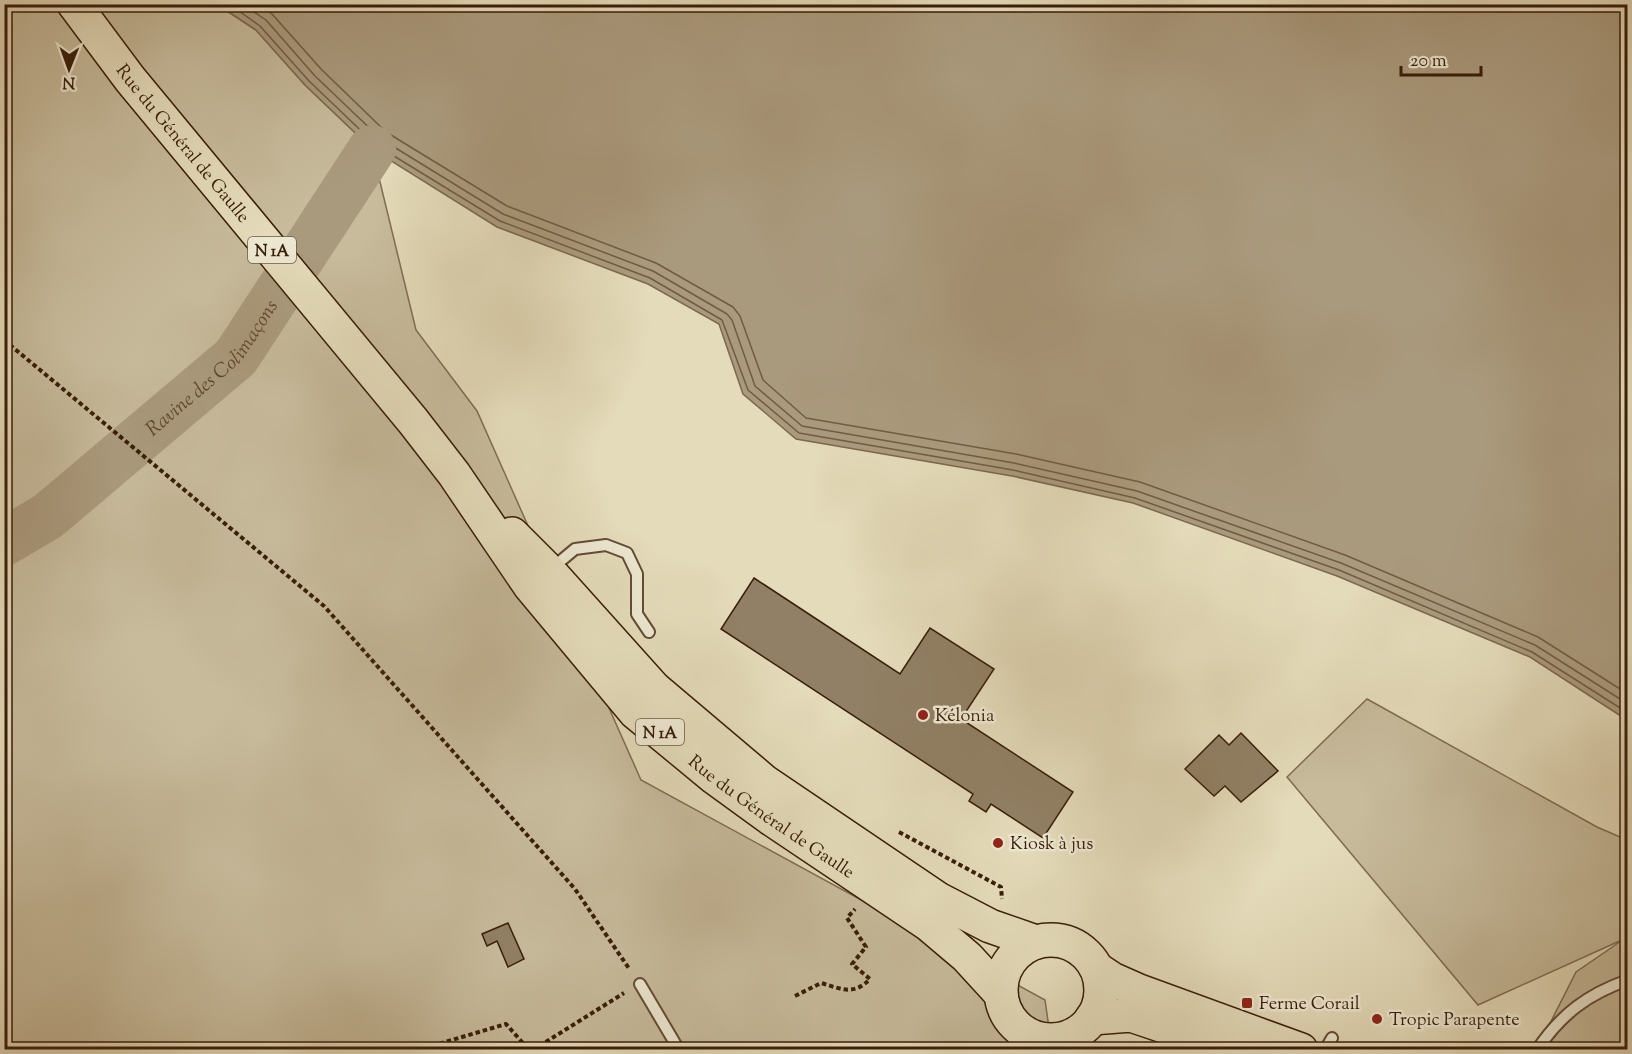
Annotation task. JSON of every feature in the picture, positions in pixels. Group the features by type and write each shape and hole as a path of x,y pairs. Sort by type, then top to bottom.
{"main road":[{"name":"Rue du Général de Gaulle","path":"74,4 130,79 413,421 539,579 635,712 715,778 770,818 928,924 968,957 1000,993"},
{"name":"Rue du Général de Gaulle","path":"539,579 654,688 765,782 938,899 990,926 1045,933"},
{"path":"1235,1050 1131,1015 1059,1040 1029,1042 1012,1024 1004,1010 1000,993 1002,976 1009,961 1021,949 1045,933 1052,940 1069,943 1097,956 1112,979 1301,1050"},
{"path":"1078,1034 1097,1011 1101,995 1097,956"}],"lane":[{"path":"539,579 575,549 606,545 620,549 627,553 637,574 637,614 649,632"},
{"path":"1538,1050 1552,1027 1576,1006 1610,986 1628,980"},
{"path":"640,984 679,1050"},
{"path":"1325,1050 1332,1038"}],"path":[{"path":"4,340 324,606 575,889 640,984 531,1050 506,1024 418,1050"},
{"path":"899,832 1001,887 1001,899 1012,904"},
{"path":"795,996 821,982 848,991 862,987 870,979 852,964 866,947 848,918 857,908"},
{"path":"1045,933 1097,956"}],"shaded area":[{"path":"5,5 218,5 256,30 305,85 372,149 416,330 477,411 641,780 1045,1000 1052,1049 5,1050"},
{"path":"1367,699 1597,827 1627,840 1627,1049 1537,1049 1576,972 1624,939 1478,1005 1287,777"}],"water":[{"path":"218,5 1627,5 1627,720 1530,657 1337,576 1133,503 1012,476 796,439 743,394 719,324 648,284 497,227 372,149 305,85 256,30"}],"building":[{"path":"754,578 900,674 930,628 994,669 961,719 1073,792 1043,838 991,804 986,812 969,801 973,794 721,629"},
{"path":"1241,733 1278,771 1241,802 1225,786 1214,796 1185,769 1219,735 1229,745"},
{"path":"508,923 524,959 508,967 497,941 487,946 482,934"}],"waterway":[{"name":"Ravine des Colimaçons","path":"4,542 48,516 236,357 372,149"}],"place":[{"name":"Kélonia","path":"923,715"},
{"name":"Kiosk à jus","path":"998,843"},
{"name":"Ferme Corail","path":"1247,1003"},
{"name":"Tropic Parapente","path":"1377,1019"}]}
